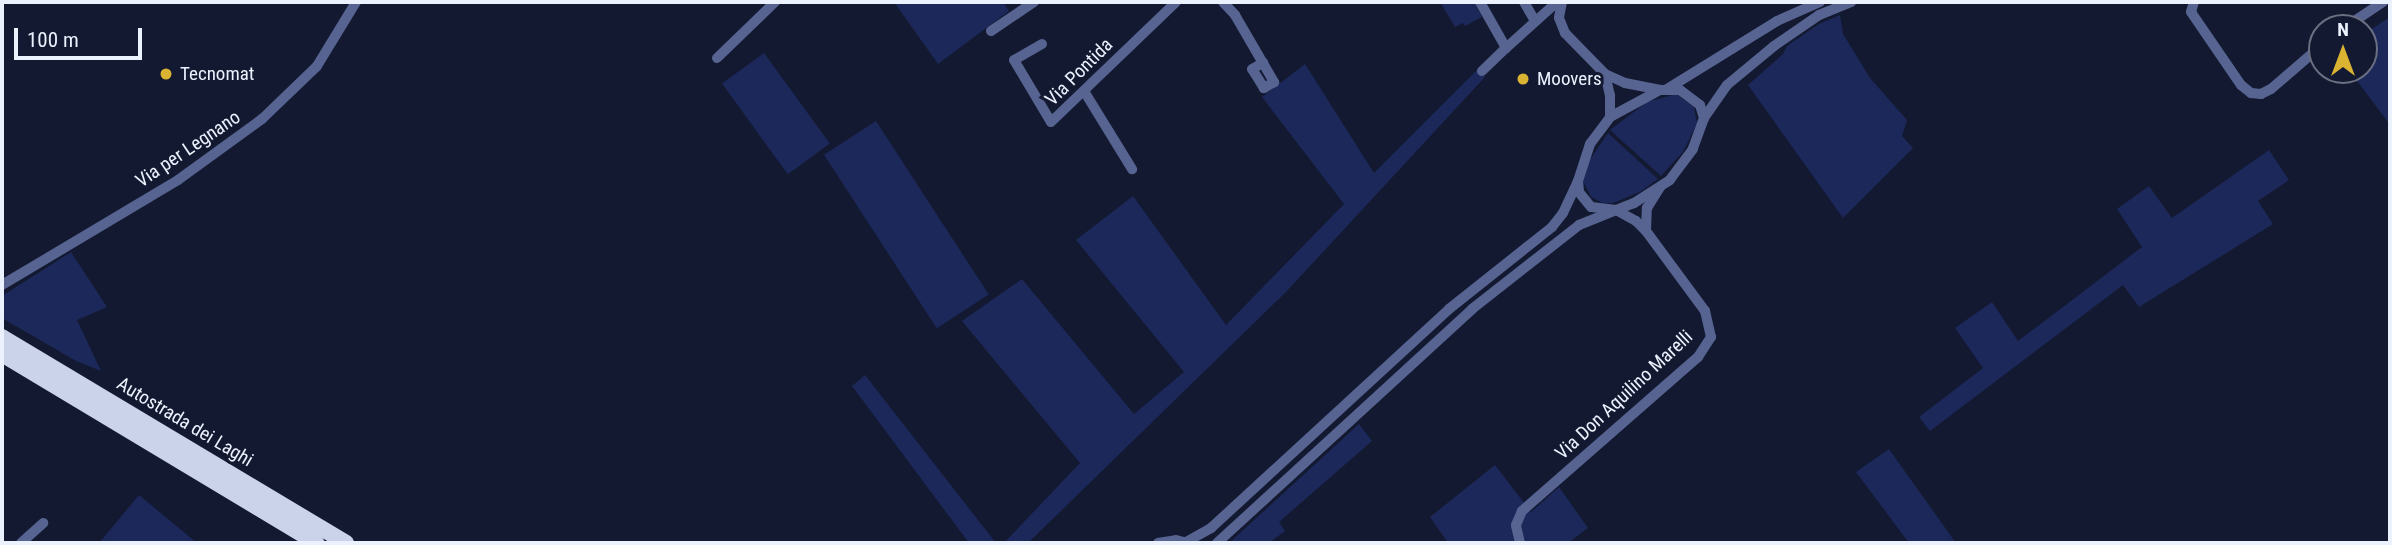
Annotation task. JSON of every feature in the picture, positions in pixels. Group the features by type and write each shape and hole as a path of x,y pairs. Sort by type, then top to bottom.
{"highway":[{"name":"Autostrada dei Laghi","path":"2,337 346,543"},
{"name":"Autostrada dei Laghi","path":"2,354 317,543"}],"street":[{"name":"Via per Legnano","path":"2,285 178,180 262,119 317,66 356,2"},
{"path":"717,58 775,2"},
{"path":"991,31 1034,2"},
{"name":"Via Pontida","path":"1042,44 1014,60 1051,122 1176,2"},
{"path":"1223,2 1236,15 1263,63"},
{"path":"1480,2 1506,48"},
{"path":"1524,2 1534,19"},
{"path":"1482,71 1534,19 1559,2"},
{"path":"1559,2 1565,33 1605,74 1625,83 1680,90 1691,96 1700,106 1704,118"},
{"path":"1158,543 1176,540 1187,543 1211,528 1449,309 1552,227 1563,213 1578,181 1585,153 1609,118 1664,90 1777,21 1820,2"},
{"path":"1217,543 1472,309 1579,225 1616,211 1670,180 1699,140 1704,118 1727,85 1819,15 1851,2"},
{"path":"2365,14 2383,2"},
{"path":"2189,5 2241,85 2251,93 2261,94 2271,89 2308,57"},
{"path":"1605,74 1610,95 1609,118"},
{"path":"1084,91 1132,169"},
{"name":"Via Don Aquilino Marelli","path":"1520,543 1516,525 1522,511 1698,357 1711,337 1705,311 1646,231 1636,221 1616,211 1591,207 1579,192 1578,181"},
{"path":"1646,231 1647,208 1660,187"},
{"path":"21,543 43,523"}],"shaded area":[{"path":"894,2 1003,2 1009,11 938,64"},
{"path":"1440,2 1474,2 1482,17 1465,26 1463,23 1455,27"},
{"path":"1840,15 1843,34 1870,78 1907,120 1902,136 1913,148 1843,218 1748,85 1783,54 1787,46 1819,24"},
{"path":"2390,17 2390,125 2359,84 2378,84 2378,25"},
{"path":"764,53 830,144 788,174 722,84"},
{"path":"1305,64 1374,173 1479,68 1485,77 1286,292 1028,543 1004,543 1080,463 962,321 1022,279 1134,414 1184,372 1076,240 1133,196 1226,325 1344,204 1262,97"},
{"path":"1676,94 1694,107 1697,123 1683,152 1661,176 1610,130 1647,102"},
{"path":"876,121 989,295 937,328 824,155"},
{"path":"1608,133 1658,179 1640,192 1613,203 1603,203 1591,197 1583,181 1587,164"},
{"path":"2269,150 2289,180 2258,201 2273,224 2139,307 2123,285 1930,431 1919,417 1983,368 1955,328 1992,302 2018,341 2142,247 2117,209 2149,186 2172,218"},
{"path":"71,252 107,307 77,320 101,371 76,361 2,318 2,296"},
{"path":"865,375 996,543 969,543 852,386"},
{"path":"1359,424 1372,441 1279,522 1285,531 1269,543 1229,543"},
{"path":"1889,449 1956,543 1909,543 1856,472"},
{"path":"1495,465 1531,512 1559,487 1588,528 1568,543 1448,543 1430,517"},
{"path":"139,495 197,543 99,543"}],"place":[{"name":"Tecnomat","path":"166,74"},
{"name":"Moovers","path":"1523,79"}]}
